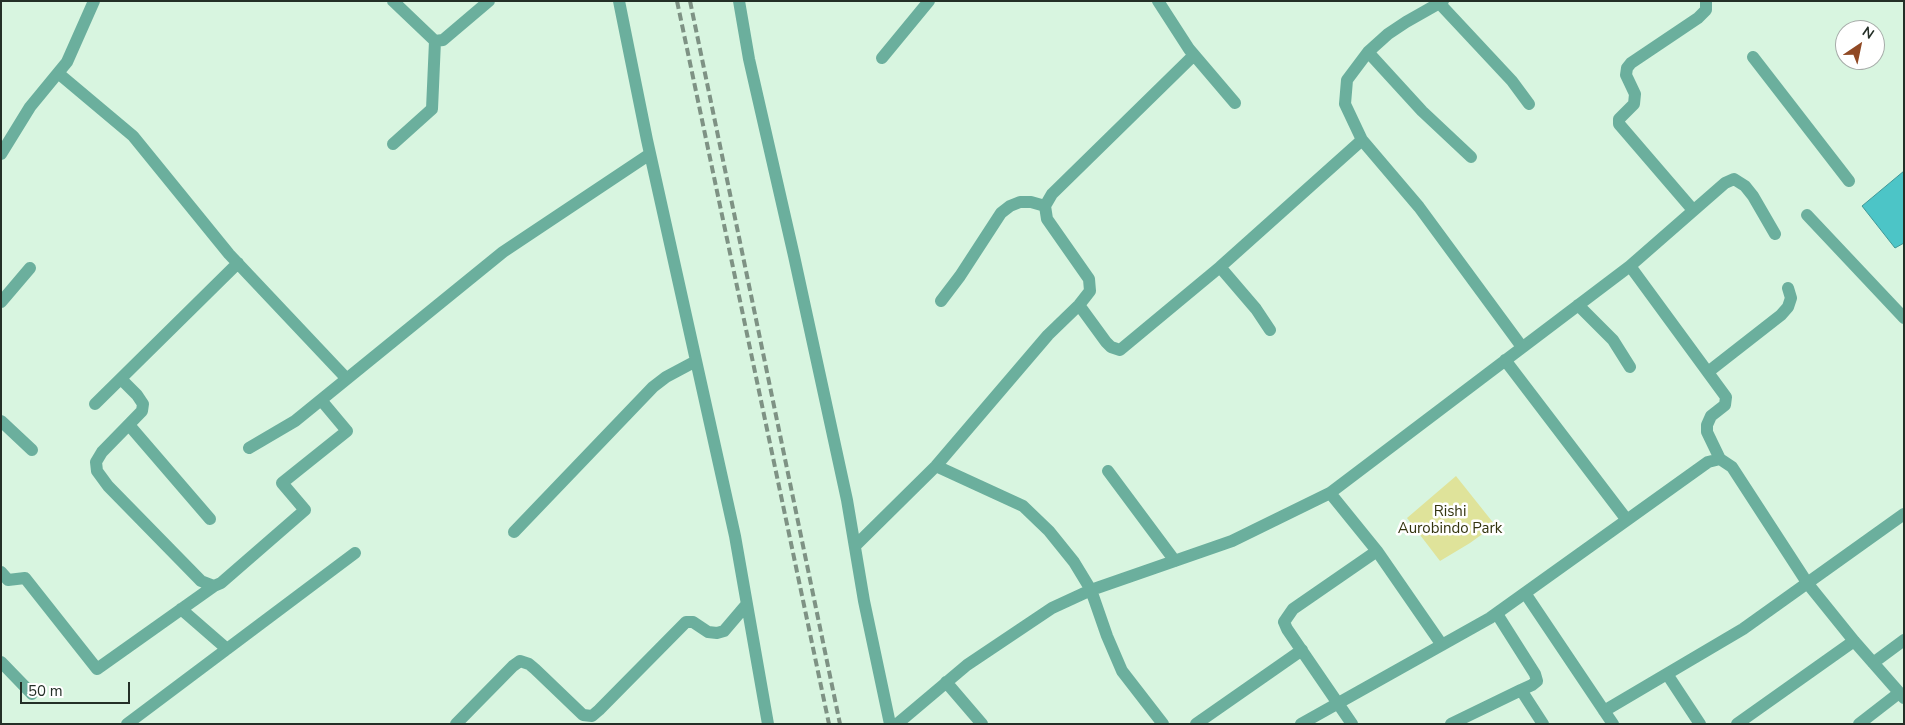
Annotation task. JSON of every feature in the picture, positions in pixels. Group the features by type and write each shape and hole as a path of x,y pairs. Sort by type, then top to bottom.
{"street":[{"path":"1,154 30,107 67,62 94,1"},
{"path":"393,1 435,41 432,109 393,144"},
{"path":"435,41 443,40 490,1"},
{"path":"619,1 650,154 734,536 768,724"},
{"path":"739,1 749,58 846,492 864,601 890,724"},
{"path":"882,58 929,1"},
{"path":"1158,1 1194,55 1235,102"},
{"path":"1693,210 1618,124 1619,119 1634,104 1635,94 1626,75 1627,68 1631,63 1698,18 1706,10 1706,1"},
{"path":"1522,347 1419,207 1362,140 1345,104 1347,80 1368,52 1388,34 1441,2 1512,81 1529,104"},
{"path":"1368,52 1422,111 1471,157"},
{"path":"855,546 936,466 1048,335 1079,305 1090,291 1089,279 1047,219 1045,206 1052,194 1194,55"},
{"path":"1753,57 1849,182"},
{"path":"58,73 134,136 238,263 347,378"},
{"path":"1079,305 1106,342 1111,347 1120,350 1220,266 1362,140"},
{"path":"249,448 295,422 502,252 650,154"},
{"path":"897,724 967,665 1052,608 1091,590 1232,541 1330,493 1630,266 1725,183 1734,179 1745,186 1754,196 1775,234"},
{"path":"941,301 960,276 1001,213 1010,206 1020,202 1031,202 1045,206"},
{"path":"1807,215 1904,318"},
{"path":"95,404 238,263"},
{"path":"1220,266 1256,309 1270,330"},
{"path":"1630,266 1726,397 1725,405 1711,416 1707,425 1707,432 1720,458 1732,468 1808,584 1901,696 1859,724"},
{"path":"1,302 30,268"},
{"path":"1708,372 1781,315 1788,307 1792,298 1788,288"},
{"path":"1578,305 1613,340 1630,368"},
{"path":"1504,360 1627,520"},
{"path":"514,532 653,387 666,377 696,362"},
{"path":"120,379 136,395 142,404 142,412 102,452 96,462 97,471 108,486 201,581 214,586"},
{"path":"1,572 8,580 25,578 97,670 181,609 222,582 305,510 282,483 347,431 321,400"},
{"path":"1,421 32,450"},
{"path":"129,425 210,519"},
{"path":"1302,724 1497,614 1708,462 1720,458"},
{"path":"936,466 1023,506 1064,548 1091,590 1122,671 1163,724"},
{"path":"1108,471 1175,561"},
{"path":"1330,493 1378,551 1442,645"},
{"path":"1604,711 1743,629 1904,514"},
{"path":"1352,724 1284,622 1292,609 1378,551"},
{"path":"127,724 355,553"},
{"path":"1525,593 1613,724"},
{"path":"456,724 512,666 520,661 529,664 535,669 583,715 592,716 686,622 693,622 708,632 717,633 724,631 747,604"},
{"path":"181,609 227,649"},
{"path":"1451,724 1537,681 1535,674 1497,614"},
{"path":"1873,663 1904,640"},
{"path":"1737,724 1854,641"},
{"path":"1196,724 1302,650"},
{"path":"1,662 32,694"},
{"path":"1667,674 1700,724"},
{"path":"946,682 982,724"},
{"path":"1521,690 1543,724"}],"green space":[{"name":"Rishi Aurobindo Park","path":"1456,476 1495,525 1440,561 1407,518"}],"water":[{"path":"1904,171 1904,243 1895,248 1862,206"}],"railway":[{"path":"677,1 829,724"},
{"path":"690,1 840,724"}]}
